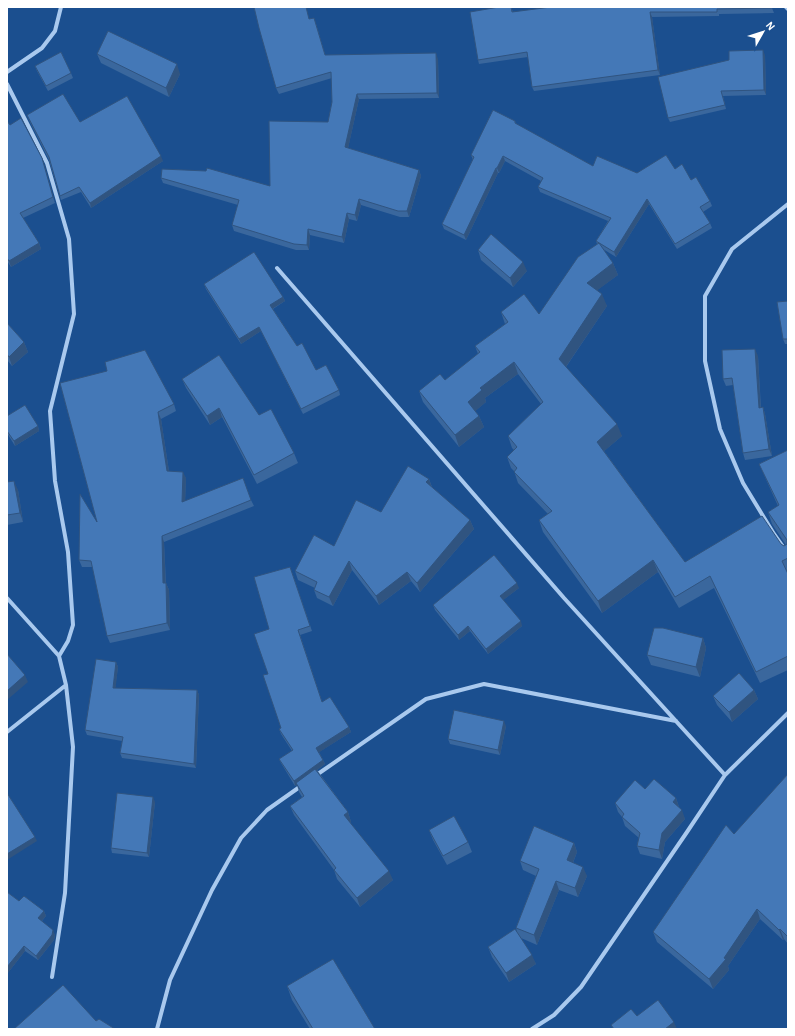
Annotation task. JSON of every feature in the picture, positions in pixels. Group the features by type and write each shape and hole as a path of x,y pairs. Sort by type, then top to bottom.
{"street":[{"path":"7,72 42,48 55,31 62,7"},
{"path":"7,84 47,163 69,238 74,314 50,411 55,481 68,552 73,625 68,641 59,656"},
{"path":"788,204 732,249 705,296 705,361 720,429 743,483 788,554"},
{"path":"277,268 564,598 725,775"},
{"path":"7,598 59,656 66,685 73,747 65,893 52,977"},
{"path":"312,778 426,700 484,684 676,721"},
{"path":"7,732 66,685"},
{"path":"532,1029 554,1015 581,987 688,832 725,775 788,713"},
{"path":"157,1029 170,980 212,890 241,838 266,810 305,783"}],"building":[{"path":"254,7 306,7 309,19 314,18 325,55 436,53 437,93 357,94 345,147 419,170 407,211 398,211 359,199 355,215 347,213 342,237 308,229 307,245 294,244 232,225 239,200 161,178 162,169 206,171 207,168 270,186 269,121 328,122 332,102 331,72 276,88"},
{"path":"499,7 511,7 512,12 551,7 772,8 717,9 717,12 650,12 658,70 532,87 527,52 478,60 470,12"},
{"path":"108,31 177,64 166,88 97,54"},
{"path":"763,50 764,90 721,91 725,105 668,118 658,77 729,60 729,51"},
{"path":"61,52 71,73 46,86 35,66"},
{"path":"63,94 80,122 127,96 161,156 90,203 79,187 60,196 49,157 27,115"},
{"path":"493,110 593,166 597,156 637,173 666,155 675,169 682,164 691,180 696,177 710,201 700,207 710,223 675,244 647,199 614,252 596,241 611,218 538,187 543,178 503,156 464,235 442,224 474,157 471,155"},
{"path":"21,118 42,158 53,197 20,213 39,243 9,261 7,258 7,121 10,125"},
{"path":"491,234 523,262 510,278 478,250"},
{"path":"599,243 613,263 587,283 602,294 559,359 617,424 597,442 685,562 762,516 781,544 784,546 787,544 787,540 768,512 779,505 759,464 788,450 788,558 782,561 788,574 788,656 756,672 710,576 675,597 653,560 598,601 539,520 552,511 514,472 517,468 507,457 517,447 508,436 543,402 514,362 480,388 482,390 468,402 479,416 455,435 419,391 440,374 445,380 480,352 475,346 508,322 501,312 524,294 539,314 578,257"},
{"path":"254,252 283,297 270,305 297,346 302,343 316,370 326,365 339,390 301,409 259,327 239,339 204,284"},
{"path":"788,301 788,339 783,339 777,302"},
{"path":"7,323 24,342 9,357 7,354"},
{"path":"755,349 759,408 763,407 769,449 743,453 732,378 723,379 722,350"},
{"path":"145,350 174,404 158,412 167,471 183,472 182,502 243,478 251,500 162,536 163,583 166,583 167,623 107,636 91,561 79,560 80,494 97,522 60,383 107,371 105,362"},
{"path":"219,355 259,415 271,409 294,453 254,475 219,408 207,416 182,379"},
{"path":"25,405 38,426 14,441 7,431 7,416"},
{"path":"408,466 429,479 426,482 470,520 417,583 407,572 376,596 349,561 329,597 314,590 317,582 295,571 314,535 334,546 356,500 381,512"},
{"path":"14,481 20,513 7,515 7,482"},
{"path":"494,555 517,583 500,596 521,621 486,649 468,626 458,635 433,605"},
{"path":"290,567 310,626 298,630 322,702 330,697 349,727 316,748 323,760 294,781 279,759 293,750 279,729 281,728 263,675 268,674 254,634 269,629 254,577"},
{"path":"654,628 663,628 703,638 696,667 647,655"},
{"path":"7,654 25,675 7,691"},
{"path":"96,659 116,662 113,688 197,690 194,764 120,753 123,737 85,730"},
{"path":"739,673 754,690 729,712 713,696"},
{"path":"454,710 504,721 498,750 448,739"},
{"path":"315,769 348,812 344,815 389,871 357,898 334,870 336,868 290,806 304,796 296,783"},
{"path":"788,774 788,937 757,909 724,958 726,959 709,979 653,932 726,825 734,834"},
{"path":"654,779 676,798 673,802 682,810 662,833 659,850 637,846 640,833 622,817 624,814 615,803 635,780 645,789"},
{"path":"7,793 35,837 7,854"},
{"path":"117,793 153,797 147,853 111,848"},
{"path":"454,816 468,842 443,856 429,830"},
{"path":"534,826 574,843 567,860 583,867 575,888 556,881 534,935 516,928 539,869 520,861"},
{"path":"7,892 19,901 24,896 44,911 38,918 53,930 52,935 36,956 24,946 7,967"},
{"path":"515,929 532,955 506,973 488,947"},
{"path":"333,959 375,1029 313,1029 287,986"},
{"path":"63,985 96,1021 99,1019 115,1029 14,1029"},
{"path":"658,1000 674,1022 665,1029 614,1029 611,1025 631,1009 637,1016"}]}
